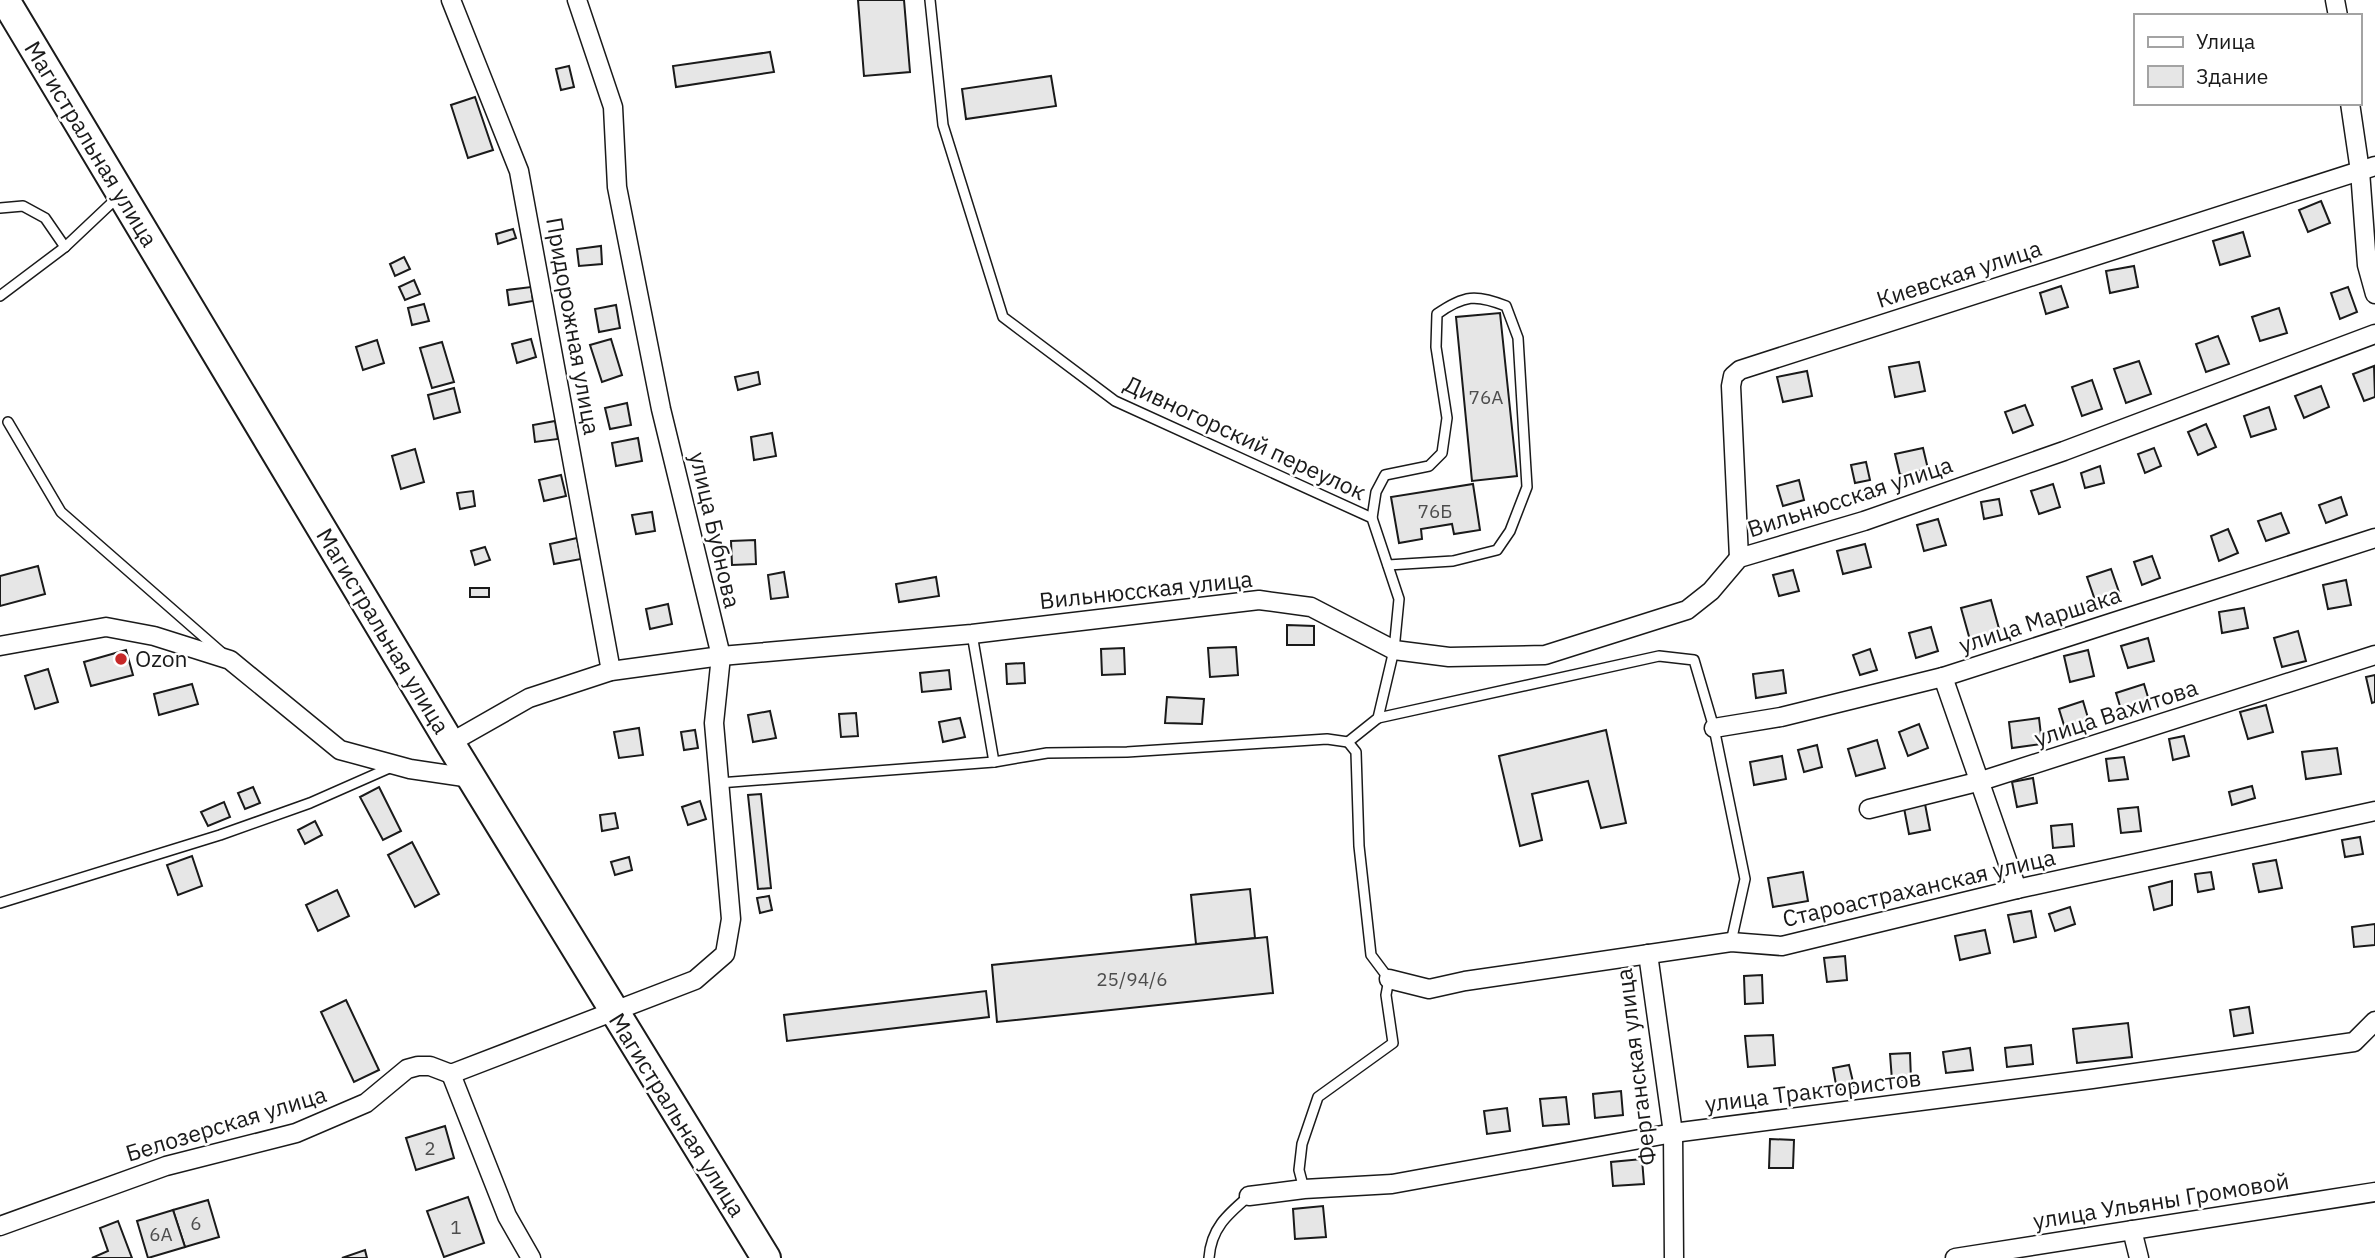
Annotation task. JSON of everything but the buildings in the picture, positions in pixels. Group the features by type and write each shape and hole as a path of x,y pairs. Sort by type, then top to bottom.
{"highway":[{"name":"Магистральная улица","path":"9,1 121,194 471,778 766,1258"}],"street":[{"name":"Придорожная улица","path":"451,0 519,171 611,671"},
{"name":"улица Бубнова","path":"577,0 612,107 617,187 661,409 720,656 714,723 731,919 725,954 695,980 614,1013"},
{"path":"2351,105 2368,168 2367,265 2375,294"},
{"name":"Киевская улица","path":"1739,558 1731,386 1733,376 1740,370 2368,168"},
{"name":"Вильнюсская улица","path":"450,743 529,698 611,671 720,656 972,634 1259,600 1311,607 1394,650 1449,657 1545,655 1687,610 1711,591 1739,558 1864,521 2052,455 2375,334"},
{"name":"улица Маршака","path":"1714,728 1781,717 1944,677 2375,538"},
{"path":"0,646 106,627 153,636 230,660 340,750 396,765 471,778"},
{"name":"улица Вахитова","path":"1869,809 1981,782 2375,655"},
{"path":"1944,677 2017,888"},
{"name":"Староастраханская улица","path":"1389,979 1429,989 1465,981 1731,942 1782,946 2017,888 2375,811"},
{"name":"Ферганская улица","path":"1648,954 1673,1133 1674,1258"},
{"path":"531,1258 507,1216 451,1074 614,1013"},
{"name":"улица Трактористов","path":"1249,1196 1304,1189 1392,1184 1673,1133 2092,1080 2354,1042 2375,1021"},
{"name":"Белозерская улица","path":"0,1226 166,1166 296,1133 366,1103 407,1069 430,1066 451,1074"},
{"name":"улица Ульяны Громовой","path":"1955,1258 2375,1192"},
{"path":"2132,1230 2139,1258"}],"lane":[{"name":"Дивногорский переулок","path":"930,0 943,125 1003,317 1115,401 1372,518 1399,599 1394,650 1378,718"},
{"path":"0,296 65,247 121,194"},
{"path":"0,208 23,206 45,218 65,247"},
{"path":"1372,518 1376,492 1385,475 1429,466 1442,453 1447,418 1436,347 1437,314 1454,302 1483,297 1506,306 1518,338 1527,487 1510,531 1497,550 1453,561 1388,565"},
{"path":"8,422 61,512 230,660"},
{"path":"972,634 994,762"},
{"path":"1348,742 1378,718 1659,656 1694,660 1714,728 1745,879 1731,942"},
{"path":"719,783 994,762 1047,753 1126,752 1326,739 1348,742 1356,752 1359,846 1371,955 1389,979 1386,995 1393,1043 1318,1097 1302,1144 1299,1170 1304,1189"},
{"path":"0,903 220,835 310,803 396,765"},
{"path":"1209,1258 1210,1247 1223,1219 1249,1196"}],"place":[{"name":"Ozon","path":"121,659"}]}
